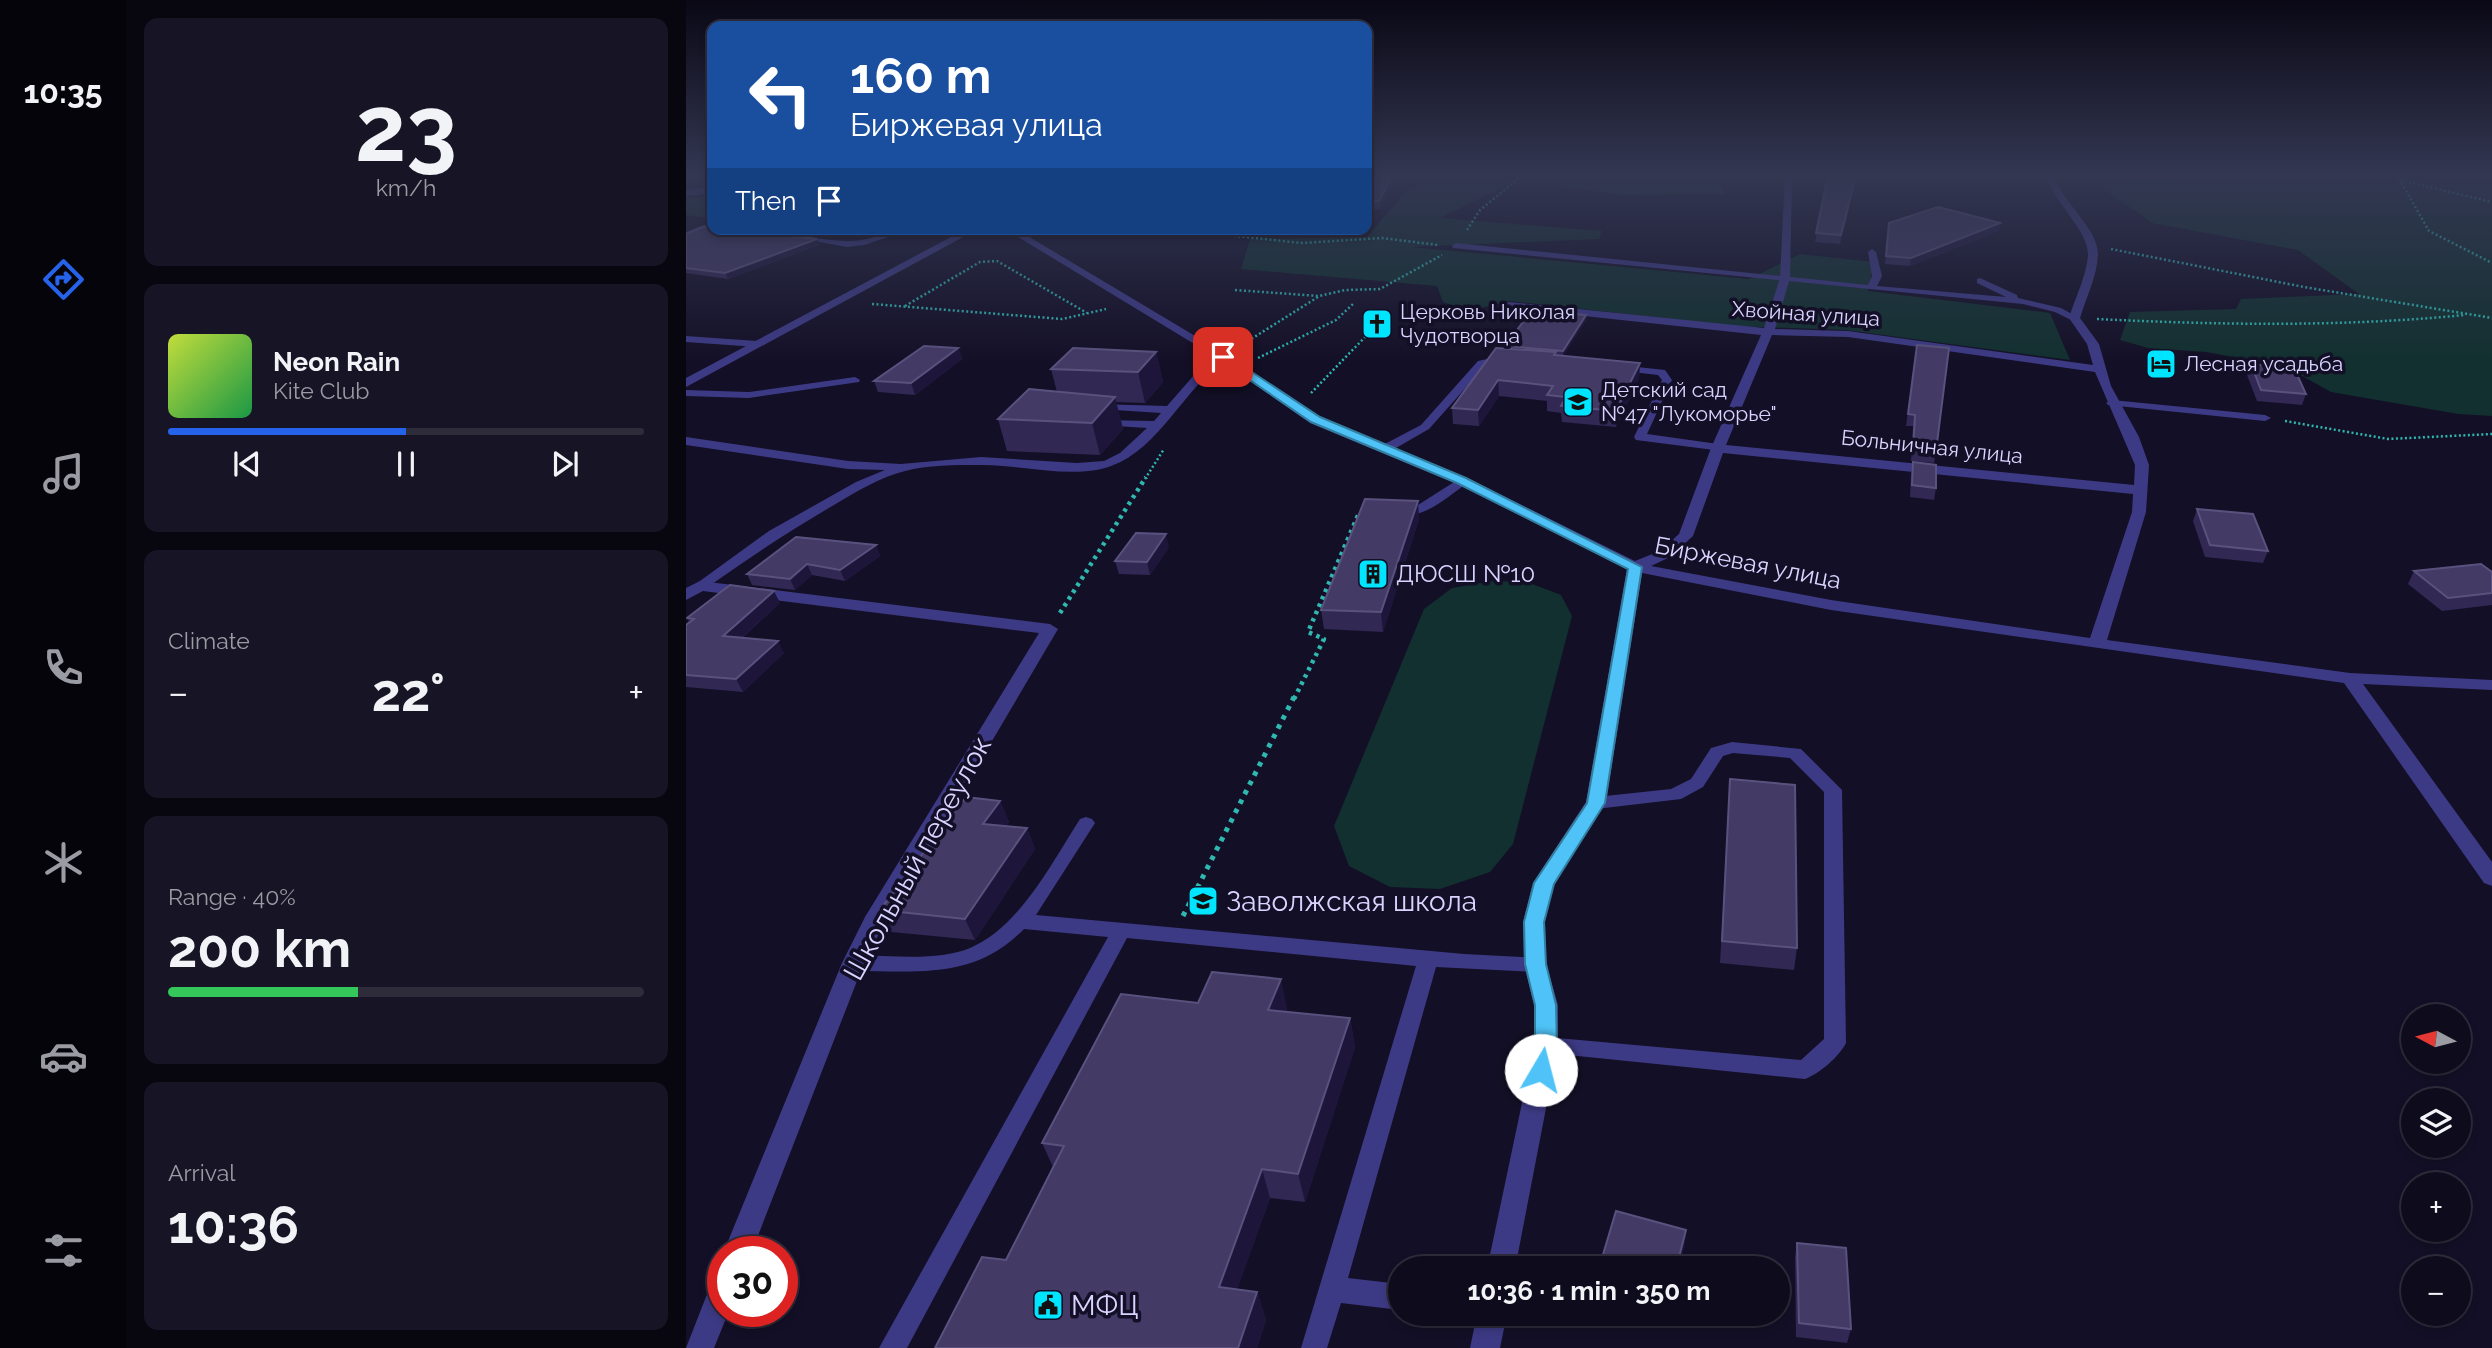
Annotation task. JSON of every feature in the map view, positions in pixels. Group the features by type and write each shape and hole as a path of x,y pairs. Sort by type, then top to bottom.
{"street":[{"path":"686,383 957,238"},
{"name":"Биржевая улица","path":"1024,238 1228,362 1296,409 1462,481 1635,567 1701,582 1831,605 2096,644 2350,678 2492,685"},
{"path":"1504,1256 1546,1046 1546,1005 1535,964 1534,922 1544,883 1596,803 1635,567 1665,554 1686,536 1718,448 1768,332 1785,278 1786,238"},
{"path":"2090,238 2093,257 2074,318 2093,344 2112,402 2132,437 2142,466 2138,512 2096,644"},
{"name":"Хвойная улица","path":"1509,305 1768,332 1848,334 2099,369"},
{"name":"Больничная улица","path":"1718,448 2140,490"},
{"name":"Школьный переулок","path":"693,591 1050,629 873,923 853,963 744,1236"},
{"path":"2350,678 2492,878"},
{"path":"1485,1348 1490,1326"},
{"path":"699,1348 708,1327"}],"lane":[{"path":"809,238 847,244 872,238"},
{"path":"1456,246 2022,302 2057,310 2074,318"},
{"path":"1871,288 1877,276 1872,252"},
{"path":"1980,281 2022,302"},
{"path":"686,339 757,344"},
{"path":"1385,449 1425,427 1482,363 1493,358 1511,357"},
{"path":"686,441 848,465 904,467 981,461 1077,467 1106,464 1124,456 1157,425 1206,368 1228,362"},
{"path":"1606,366 1665,374 1667,380 1640,437 1718,448"},
{"path":"686,393 749,395 855,380"},
{"path":"2112,402 2265,418"},
{"path":"1088,406 1170,410"},
{"path":"1089,421 1157,425"},
{"path":"693,591 774,534 860,485 904,467"},
{"path":"1360,511 1420,509 1462,481"},
{"path":"1546,1046 1805,1070 1835,1043 1833,790 1795,753 1732,747 1717,752 1697,783 1675,795 1596,803"},
{"path":"853,963 958,960 982,951 1021,921 1086,823"},
{"path":"1021,921 1428,959 1535,964"},
{"path":"892,1348 1122,930"},
{"path":"1314,1348 1428,959"},
{"path":"1332,1289 1388,1296"}],"path":[{"path":"1254,238 1302,243 1382,238 1456,246"},
{"path":"1236,290 1319,296 1345,290 1380,289 1419,270 1456,246 1461,238"},
{"path":"2443,238 2492,263"},
{"path":"2093,246 2304,287 2492,318"},
{"path":"905,307 980,262 990,260 997,261 1087,314"},
{"path":"1228,362 1319,296"},
{"path":"837,302 1062,319 1107,308"},
{"path":"1228,362 1261,357 1336,320 1353,304"},
{"path":"2074,318 2243,326 2393,323 2473,314"},
{"path":"1296,409 1368,334"},
{"path":"2265,418 2388,439 2492,434"},
{"path":"1173,935 1324,639 1308,632 1360,511"}],"green space":[{"path":"1599,238 1412,247 1749,279 1800,254 1874,262 1868,291 2050,313 2070,360 1846,330 1733,326 1510,301 1467,311 1443,302 1437,286 1241,269 1250,239"},
{"path":"2233,238 2492,238 2492,416 2458,414 2331,392 2286,367 2206,352 2148,348 2120,340 2130,312 2236,309 2241,299 2359,294 2298,250"},
{"path":"1492,581 1527,582 1561,595 1572,616 1513,844 1490,872 1440,889 1390,887 1349,866 1334,826 1424,609 1452,588"}],"building":[{"path":"686,238 817,239 725,273 686,268"},
{"path":"1888,238 1962,238 1911,258 1886,256"},
{"path":"1532,310 1586,315 1563,351 1505,346"},
{"path":"1917,345 1949,348 1936,451 1913,449 1915,415 1908,414"},
{"path":"924,346 958,348 911,383 874,381"},
{"path":"1073,348 1156,352 1138,372 1051,369"},
{"path":"1496,348 1556,352 1554,355 1640,363 1616,411 1561,406 1566,397 1547,395 1553,386 1498,380 1478,410 1452,408"},
{"path":"2251,364 2294,368 2306,394 2261,390"},
{"path":"1029,389 1115,397 1092,423 998,419"},
{"path":"1913,462 1936,465 1936,488 1912,485"},
{"name":"ДЮСШ №10","path":"1365,499 1418,501 1381,612 1321,610"},
{"path":"2197,509 2253,514 2268,551 2210,545"},
{"path":"1136,533 1166,534 1147,562 1115,561"},
{"path":"796,537 876,545 840,570 807,564 790,579 747,574"},
{"path":"2481,564 2492,572 2492,593 2448,598 2414,571"},
{"path":"730,585 774,591 723,636 778,641 736,679 686,675 686,625 694,619 687,618"},
{"path":"1730,779 1795,785 1797,948 1722,941"},
{"path":"966,797 1000,801 983,824 1027,828 965,919 880,910"},
{"path":"1212,972 1281,979 1268,1010 1350,1018 1298,1174 1262,1169 1219,1287 1257,1292 1238,1348 935,1348 982,1257 1006,1260 1064,1146 1042,1143 1121,994 1198,1003"},
{"path":"1616,1211 1686,1230 1679,1256 1603,1256"},
{"path":"1797,1243 1846,1248 1851,1329 1799,1323"}],"place":[{"name":"Церковь Николая Чудотворца","path":"1377,324"},
{"name":"Лесная усадьба","path":"2161,364"},
{"name":"Детский сад №47 \"Лукоморье\"","path":"1578,402"},
{"name":"ДЮСШ №10","path":"1373,574"},
{"name":"Заволжская школа","path":"1203,901"},
{"name":"МФЦ","path":"1048,1305"}],"route":[{"path":"1223,357 1315,420 1462,481 1635,567 1596,803 1544,883 1534,922 1535,964 1546,1005 1546,1046 1541,1070"}]}
